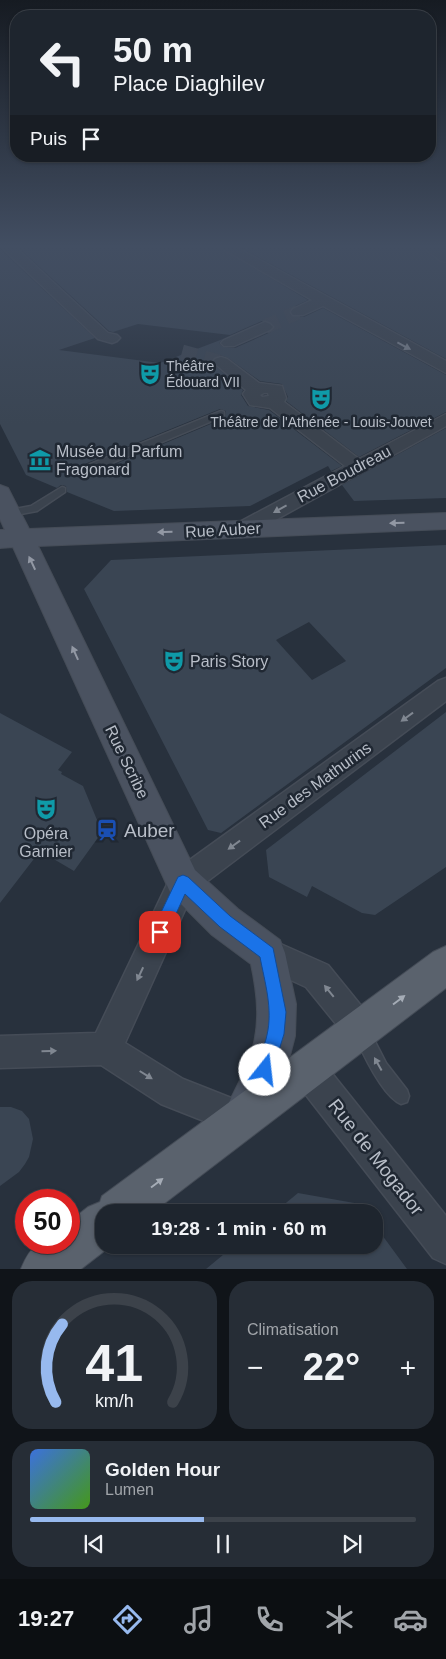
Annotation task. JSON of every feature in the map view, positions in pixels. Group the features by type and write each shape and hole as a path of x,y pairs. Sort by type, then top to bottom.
{"main road":[{"name":"Rue Scribe","path":"5,503 11,538 183,882 225,922 267,953"},
{"name":"Rue Auber","path":"11,538 446,521"},
{"path":"242,1119 265,1070 276,1034 278,1012 267,953"},
{"path":"129,1204 446,964"},
{"path":"44,1269 95,1230"}],"street":[{"path":"70,305 103,336 112,338"},
{"path":"298,312 314,305"},
{"path":"332,305 446,368"},
{"path":"229,343 265,327"},
{"path":"220,362 256,389 264,387 276,390 278,398 273,402 358,467"},
{"name":"Rue Boudreau","path":"241,530 446,419"},
{"name":"Rue des Mathurins","path":"183,882 446,688"},
{"path":"105,1049 183,882"},
{"path":"267,953 317,976 360,1029"},
{"path":"0,1052 105,1049 173,1092 242,1119"},
{"name":"Rue de Mogador","path":"307,1069 446,1245"}],"lane":[{"path":"85,471 221,414"},
{"path":"5,503 34,509 62,490"},
{"path":"360,1029 380,1069 401,1096"}],"building":[{"path":"0,305 60,305 95,338 59,350 160,363 223,339 219,343 223,347 235,348 271,332 275,327 271,322 264,320 230,335 138,324 113,332 109,331 81,305 297,305 289,311 291,316 304,317 323,308 446,375 446,412 359,457 286,401 288,397 282,384 260,381 228,358 220,355 213,358 211,362 243,390 241,395 248,406 269,410 342,466 331,471 328,466 250,506 114,511 67,492 66,486 61,485 57,488 26,475 0,424","holes":["220,409 226,411 225,418 89,475 82,475 79,472 87,463"]},
{"path":"347,305 446,305 446,359"},
{"path":"446,428 446,498 354,501 342,485"},
{"path":"446,545 446,668 221,833 208,830 84,589 111,560","holes":["309,622 346,661 312,680 276,640"]},
{"path":"446,712 446,867 375,915 362,913 312,886 307,897 269,877 266,850"},
{"name":"Opéra Garnier","path":"0,713 72,752 58,770 62,772 61,774 83,786 102,832 74,871 40,851 0,903"},
{"path":"0,1107 11,1107 22,1111 29,1119 33,1139 29,1157 25,1164 19,1172 0,1186"},
{"path":"298,1193 360,1204 285,1204"},
{"path":"383,1236 407,1269 206,1269 224,1254 383,1254"}],"tunnel":[{"path":"265,327 298,312"},
{"path":"182,352 219,362"}],"place":[{"name":"Théâtre Édouard VII","path":"150,374"},
{"name":"Théâtre de l'Athénée - Louis-Jouvet","path":"321,399"},
{"name":"Musée du Parfum Fragonard","path":"40,460"},
{"name":"Paris Story","path":"174,661"},
{"name":"Opéra Garnier","path":"46,809"},
{"name":"Auber","path":"107,830"}],"route":[{"path":"160,932 183,882 225,922 267,953 278,1012 276,1034 265,1070"}]}
